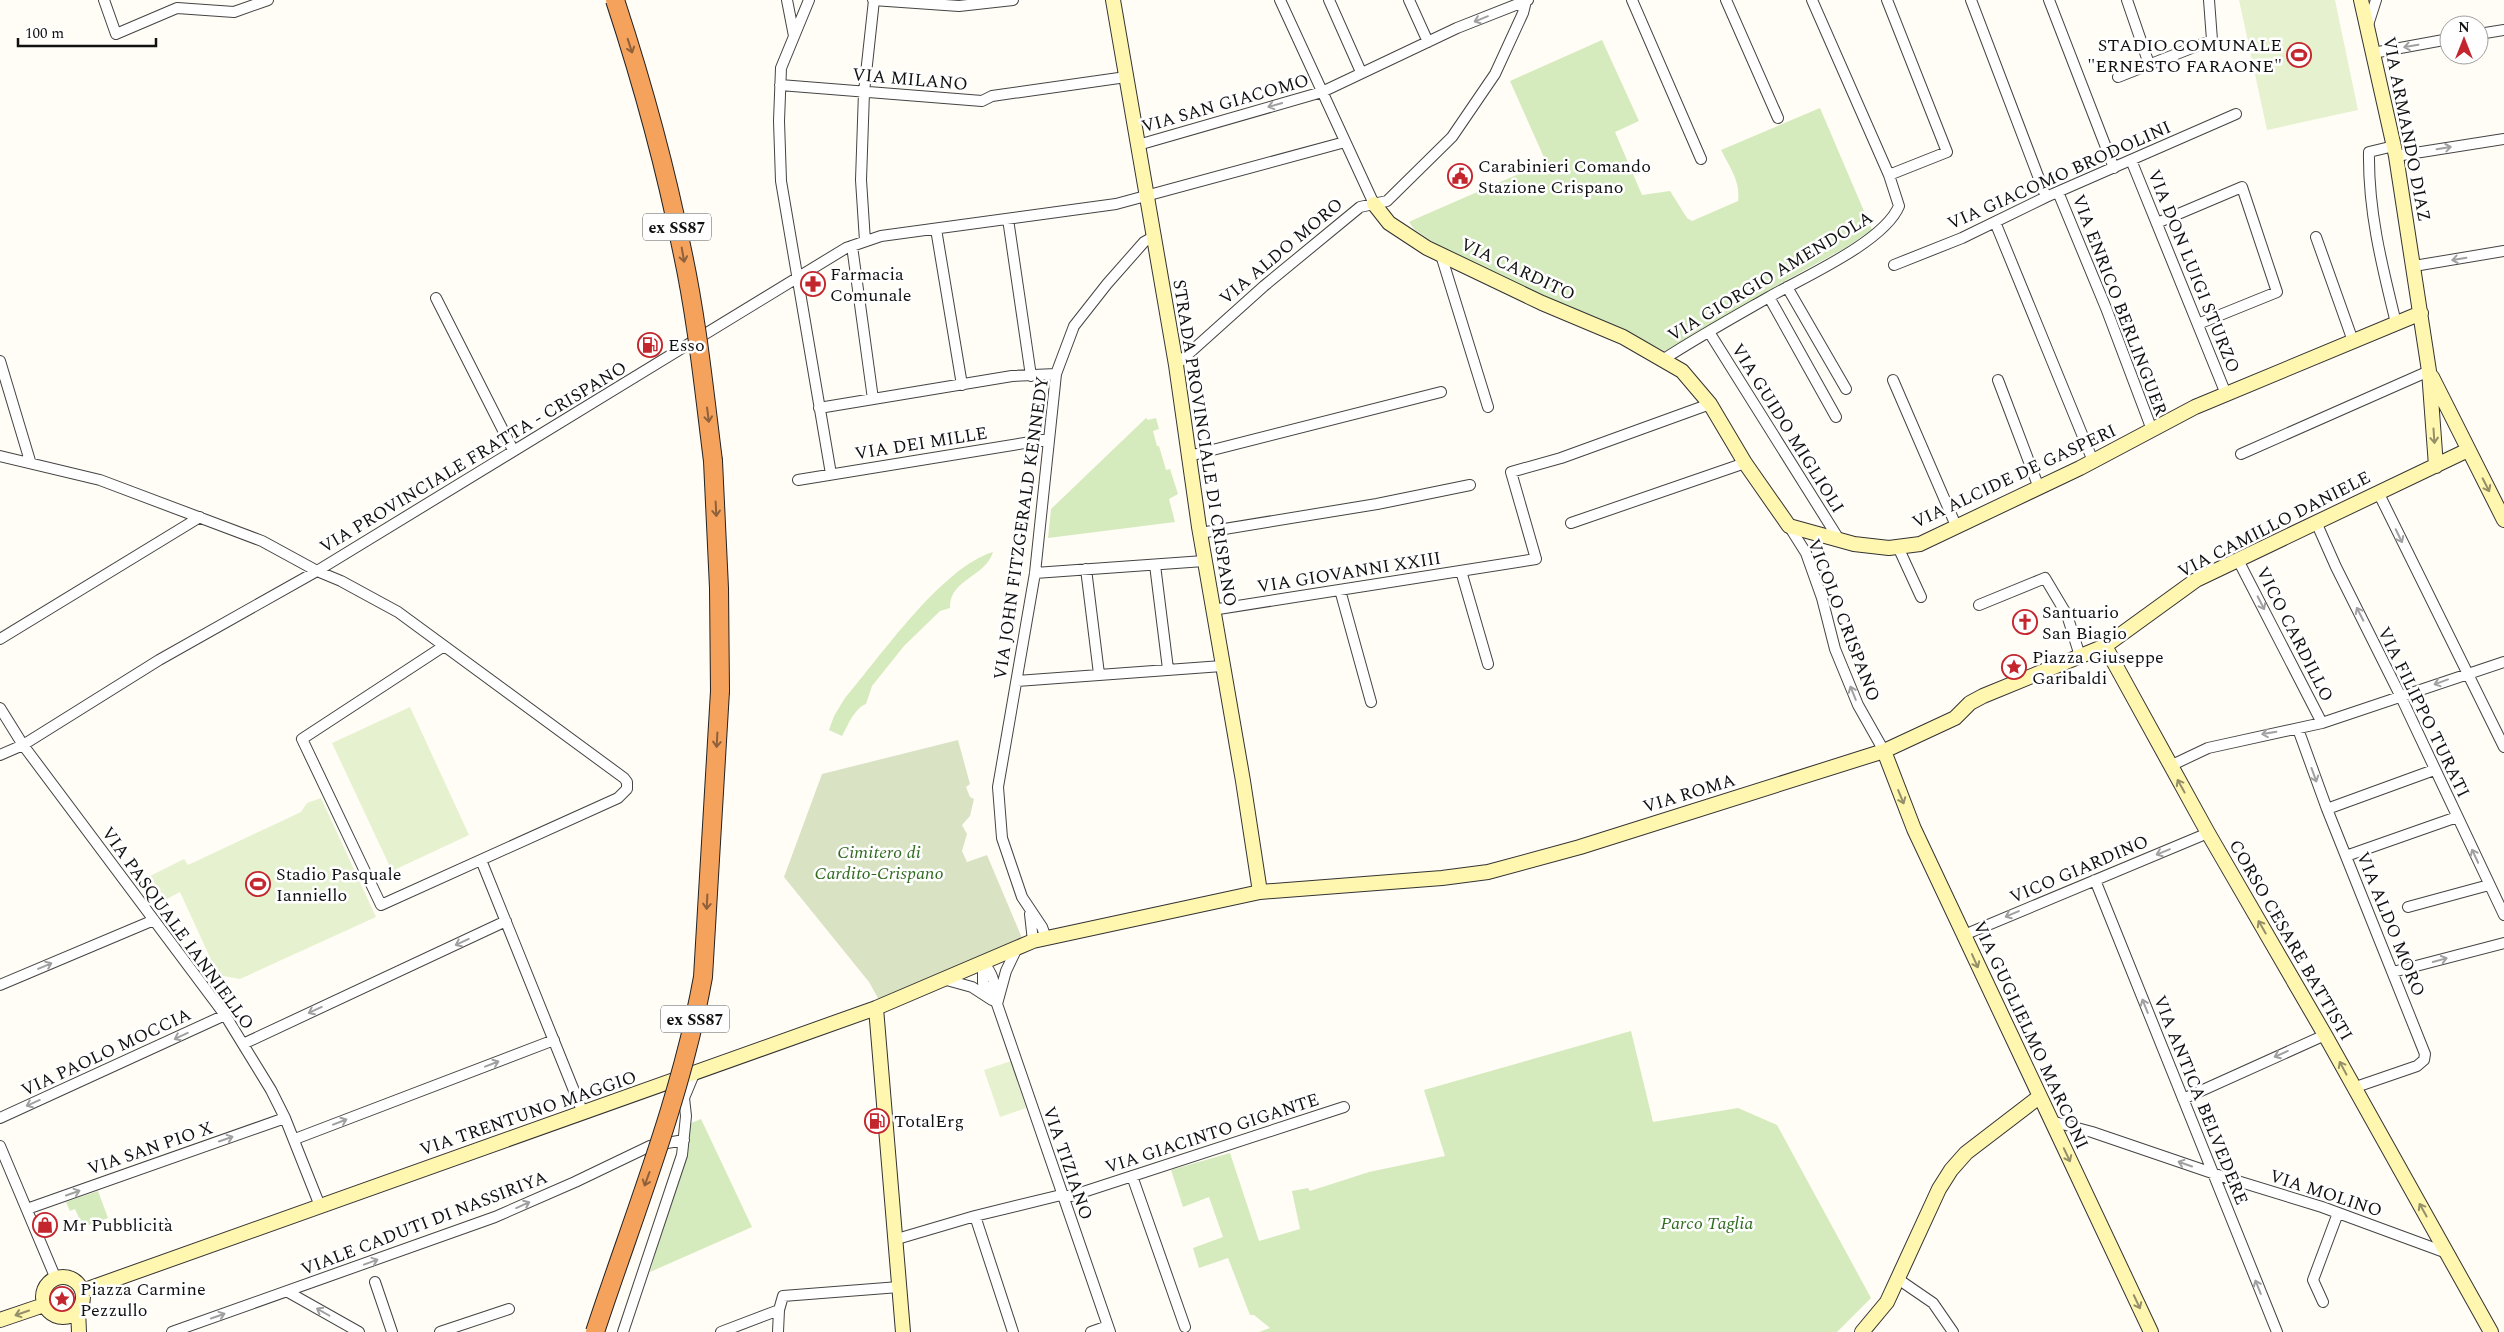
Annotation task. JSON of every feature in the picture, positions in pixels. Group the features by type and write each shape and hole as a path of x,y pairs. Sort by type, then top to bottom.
{"highway":[{"name":"ex SS87","path":"595,1332 628,1231 670,1115 696,1018 703,977 720,691 719,588 713,461 699,352 683,251 659,148 615,0"}],"street":[{"path":"104,0 116,34 189,4 234,12 268,0"},
{"path":"786,0 794,36"},
{"path":"809,0 781,68 781,181 831,474"},
{"path":"865,241 861,180 864,92 874,0 959,3 1013,0"},
{"name":"STRADA PROVINCIALE DI CRISPANO","path":"1113,0 1176,365 1204,561 1243,781 1260,892"},
{"path":"1280,0 1374,204"},
{"path":"1330,0 1361,72"},
{"path":"1409,0 1428,42"},
{"name":"VIA SAN GIACOMO","path":"1138,145 1322,92 1508,4 1527,0"},
{"name":"VIA ALDO MORO","path":"1176,365 1264,286 1360,207 1387,201 1452,137 1495,74 1527,0"},
{"path":"1632,0 1701,159"},
{"path":"1726,0 1778,118"},
{"name":"VIA GIORGIO AMENDOLA","path":"1660,356 1709,332 1851,251 1873,236 1895,215 1900,202 1812,0"},
{"path":"1887,0 1947,152 1888,175"},
{"path":"1971,0 2046,197"},
{"path":"2049,0 2114,168"},
{"path":"2127,0 2150,64"},
{"path":"2118,77 2212,40 2209,0"},
{"name":"VIA ARMANDO DIAZ","path":"2360,0 2395,151 2414,266 2429,371 2436,466"},
{"path":"2367,29 2376,0"},
{"path":"2489,32 2504,30"},
{"path":"2373,53 2439,41"},
{"name":"VIA MILANO","path":"780,85 982,101 992,96 1126,77"},
{"name":"VIA GIACOMO BRODOLINI","path":"1894,265 2236,114"},
{"path":"2396,323 2377,244 2368,182 2369,152 2504,139"},
{"name":"VIA PROVINCIALE FRATTA - CRISPANO","path":"0,755 23,745 159,660 317,571 798,276 852,246 881,236 1116,204 1345,142"},
{"name":"VIA DON LUIGI STURZO","path":"2132,160 2226,394"},
{"path":"2157,223 2242,187 2277,292 2198,324"},
{"name":"VIA ENRICO BERLINGUER","path":"2058,192 2106,308 2152,430"},
{"name":"VIA CARDITO","path":"1374,204 1389,223 1441,255 1623,337 1660,356"},
{"path":"1008,219 1031,376"},
{"path":"1995,222 2093,461"},
{"path":"936,229 962,385"},
{"name":"VIA JOHN FITZGERALD KENNEDY","path":"1040,939 1030,911 1022,897 1002,838 998,810 998,787 1035,573 1056,374 1074,326 1107,284 1144,242 1153,237"},
{"path":"2316,238 2353,341"},
{"path":"852,246 873,399"},
{"path":"2414,266 2504,251"},
{"path":"1441,255 1488,407"},
{"path":"1787,287 1846,389"},
{"path":"1769,297 1836,416"},
{"path":"436,298 513,450"},
{"name":"VIA ALCIDE DE GASPERI","path":"1789,526 1840,541 1889,548 1920,544 2039,488 2195,407 2421,313"},
{"name":"VIA GUIDO MIGLIOLI","path":"1709,332 1840,541"},
{"path":"1660,356 1682,371 1710,404 1745,463 1789,526"},
{"path":"0,361 30,461"},
{"path":"2242,454 2429,371 2504,520"},
{"path":"819,408 962,385 1056,374"},
{"path":"1894,380 1957,528"},
{"path":"1998,380 2039,488"},
{"path":"1189,456 1441,392"},
{"name":"VIA GIOVANNI XXIII","path":"1212,610 1536,560 1511,472 1561,458 1710,404"},
{"path":"2432,414 2438,406 2450,412"},
{"name":"VIA DEI MILLE","path":"798,480 1049,439"},
{"name":"VIA CAMILLO DANIELE","path":"2105,646 2196,580 2468,450"},
{"path":"0,456 30,461 100,480 262,541 317,571 341,581 398,612 624,778 627,782 627,789 618,798 381,905 302,738 444,646"},
{"path":"1571,523 1745,463"},
{"path":"1200,533 1377,504 1470,485"},
{"path":"2378,492 2504,747"},
{"path":"0,639 200,517"},
{"name":"VIA FILIPPO TURATI","path":"2316,522 2504,915"},
{"name":"VICOLO CRISPANO","path":"1789,526 1806,553 1822,598 1835,649 1858,705 1884,751"},
{"path":"1898,547 1921,597"},
{"name":"VICO CARDILLO","path":"2238,560 2322,723"},
{"path":"1035,573 1204,561"},
{"path":"1155,565 1168,669"},
{"path":"1086,570 1099,674"},
{"name":"VIA GIOVANNI XXIII","path":"1461,571 1488,664"},
{"path":"1979,605 2045,578 2067,615 2080,656"},
{"path":"1340,590 1371,702"},
{"name":"VIA ROMA","path":"1040,939 1260,892 1442,878 1488,872 1580,847 1884,751 1954,718 1970,703 1983,696 2105,646"},
{"name":"CORSO CESARE BATTISTI","path":"2105,646 2170,766 2325,1035 2491,1332"},
{"path":"2170,766 2208,748 2322,723 2401,697 2468,672 2504,662"},
{"path":"1017,681 1222,666"},
{"name":"VIA PASQUALE IANNIELLO","path":"0,708 23,745 225,1015 285,1118 295,1139 320,1206"},
{"name":"VIA ALDO MORO","path":"2298,729 2327,809 2425,1054 2424,1060 2418,1066 2353,1088"},
{"name":"VIA GUGLIELMO MARCONI","path":"1884,751 1914,830 2009,1027 2039,1098 2151,1332"},
{"path":"2327,809 2434,770"},
{"path":"2346,856 2457,817"},
{"name":"VICO GIARDINO","path":"1964,935 2208,833"},
{"path":"481,860 583,1113"},
{"name":"VIA ANTICA BELVEDERE","path":"2095,880 2277,1332"},
{"path":"2408,907 2489,885"},
{"path":"0,985 154,920"},
{"path":"243,1044 506,921"},
{"name":"VIA TRENTUNO MAGGIO","path":"82,1291 876,1008 1040,939"},
{"path":"2393,972 2504,943"},
{"path":"943,979 972,987 985,994 997,1004 1006,971 1017,948"},
{"name":"VIA TIZIANO","path":"983,962 984,983 997,1004 1061,1195 1109,1329"},
{"path":"876,1008 897,1239 903,1332"},
{"name":"VIA PAOLO MOCCIA","path":"0,1118 225,1015"},
{"path":"2183,1099 2325,1035"},
{"path":"295,1139 554,1040"},
{"path":"623,1332 666,1209 682,1155 684,1098 694,1074"},
{"path":"664,1084 684,1098"},
{"path":"1862,1332 1887,1302 1939,1188 1951,1170 1966,1153 2039,1098"},
{"name":"VIA GIACINTO GIGANTE","path":"897,1239 975,1216 1061,1195 1071,1196 1344,1107"},
{"name":"VIA SAN PIO X","path":"26,1209 285,1118"},
{"name":"VIA MOLINO","path":"2051,1121 2092,1132 2213,1174 2338,1212 2446,1252"},
{"name":"VIALE CADUTI DI NASSIRIYA","path":"172,1332 495,1217 650,1146 684,1140"},
{"path":"0,1146 56,1279"},
{"path":"1132,1176 1185,1327"},
{"path":"2323,1302 2313,1280 2338,1212"},
{"path":"975,1216 1013,1332"},
{"path":"1898,1278 1933,1303 1953,1332"},
{"path":"56,1279 70,1279 82,1291 82,1303 72,1315 60,1317 52,1314 44,1305 45,1289 56,1279"},
{"path":"375,1282 392,1332"},
{"path":"778,1332 779,1310 784,1296 899,1287"},
{"path":"288,1292 359,1332"},
{"path":"0,1320 44,1305"},
{"path":"440,1332 509,1309"},
{"path":"78,1310 79,1332"},
{"path":"720,1332 779,1310"},
{"path":"1091,1332 1109,1329"}],"green space":[{"name":"STADIO COMUNALE \"ERNESTO FARAONE\"","path":"2239,0 2335,0 2358,110 2267,130"},
{"path":"1602,40 1639,121 1615,132 1642,195 1670,191 1687,218 1692,221 1738,201 1736,181 1721,150 1820,108 1872,230 1845,248 1774,287 1775,291 1665,351 1610,324 1452,255 1414,229 1409,222 1546,162 1510,81"},
{"path":"1146,418 1148,420 1156,418 1159,429 1153,431 1157,446 1159,446 1166,470 1170,469 1178,494 1169,499 1175,522 1048,538 1051,509"},
{"path":"993,552 983,567 955,591 951,598 950,608 940,611 904,646 872,686 866,704 855,713 842,736 829,730 834,716 845,698 913,615 953,575 973,561"},
{"path":"410,707 469,835 392,871 332,743"},
{"name":"Cimitero di Cardito-Crispano","path":"958,740 970,784 966,787 970,797 974,799 970,816 962,825 967,834 962,851 967,862 987,855 1022,938 879,1000 869,982 784,877 822,774"},
{"name":"Stadio Pasquale Ianniello","path":"321,798 376,917 240,979 218,975 180,892 165,900 150,876 184,859 188,865 301,812 307,803"},
{"name":"Parco Taglia","path":"1631,1031 1653,1122 1738,1108 1777,1125 1871,1298 1837,1332 1259,1332 1270,1328 1254,1315 1250,1315 1228,1258 1199,1268 1193,1248 1223,1237 1209,1197 1183,1207 1171,1170 1230,1153 1259,1241 1300,1229 1292,1191 1308,1188 1310,1191 1369,1172 1445,1156 1424,1090"},
{"path":"1011,1061 1026,1108 1000,1117 984,1070"},
{"path":"701,1119 752,1227 650,1272 685,1152 689,1124"},
{"path":"98,1191 108,1218 83,1227 75,1209 70,1211 66,1202"}],"place":[{"name":"STADIO COMUNALE \"ERNESTO FARAONE\"","path":"2299,55"},
{"name":"Carabinieri Comando Stazione Crispano","path":"1460,176"},
{"name":"Farmacia Comunale","path":"813,284"},
{"name":"Esso","path":"650,345"},
{"name":"Santuario San Biagio","path":"2025,622"},
{"name":"Piazza Giuseppe Garibaldi","path":"2014,667"},
{"name":"Stadio Pasquale Ianniello","path":"258,884"},
{"name":"TotalErg","path":"877,1121"},
{"name":"Mr Pubblicità","path":"45,1225"},
{"name":"Piazza Carmine Pezzullo","path":"62,1299"}]}
